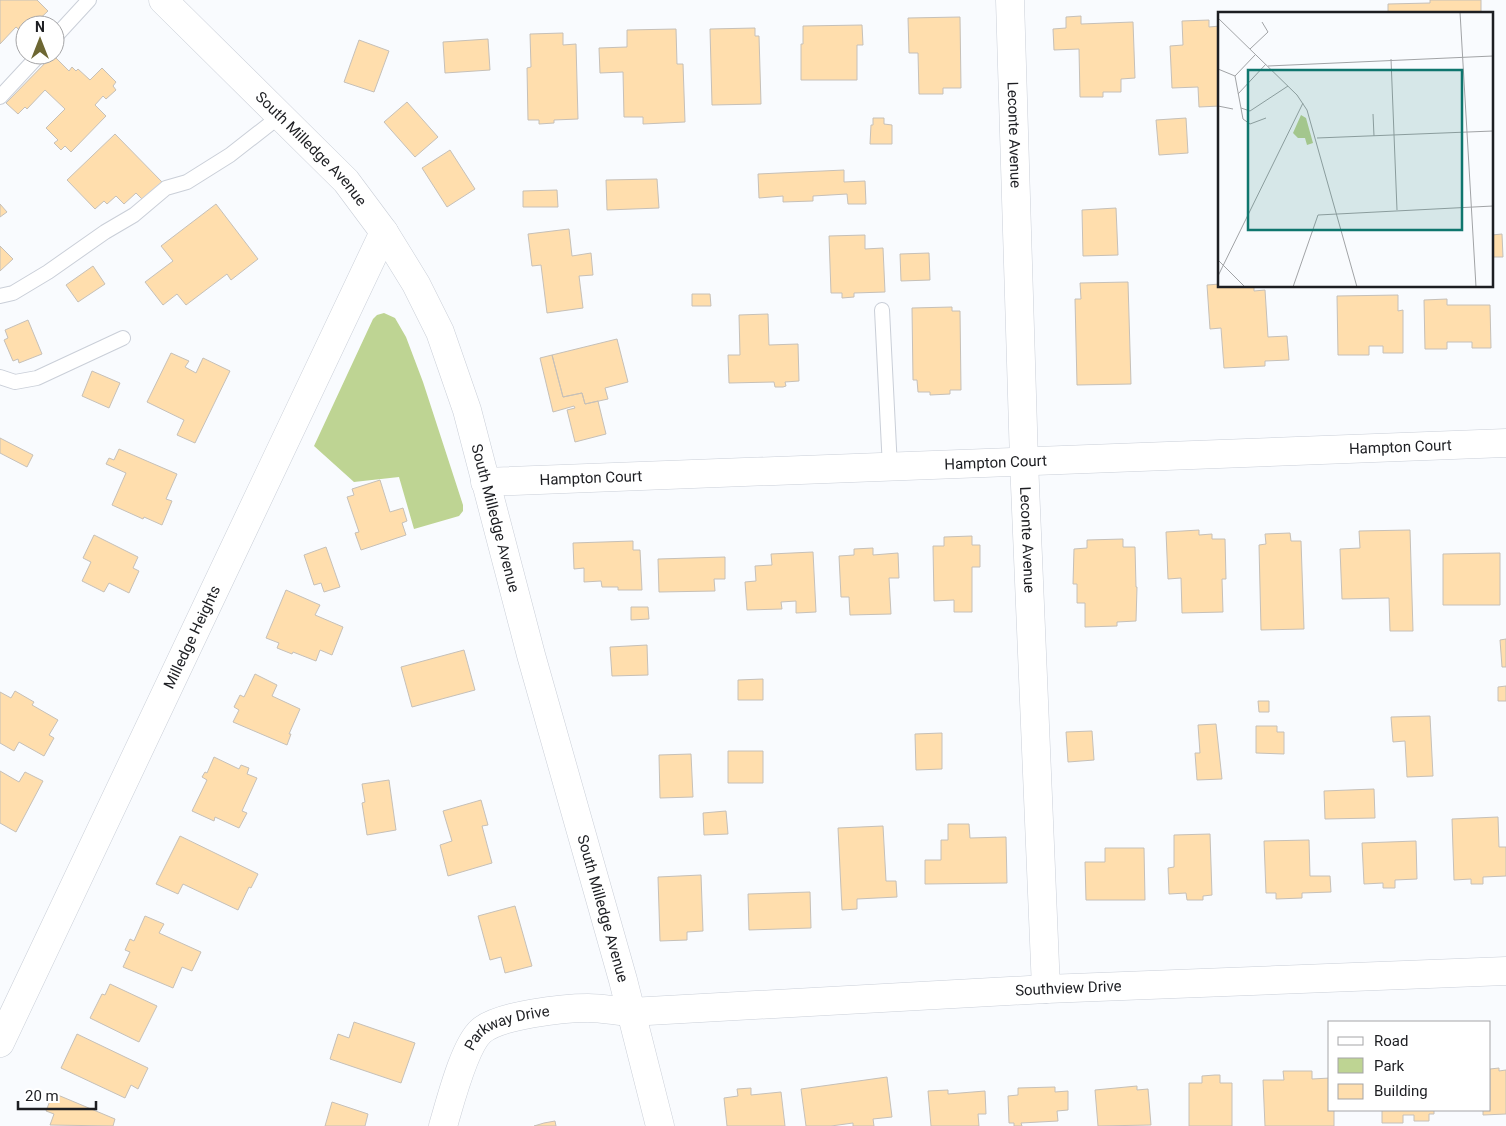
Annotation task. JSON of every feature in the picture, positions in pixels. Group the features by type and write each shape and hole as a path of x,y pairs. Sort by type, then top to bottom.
{"street":[{"name":"South Milledge Avenue","path":"163,0 346,181 384,232 416,284 440,332 467,410 534,664 623,980 660,1126"},
{"name":"Leconte Avenue","path":"1010,0 1024,462 1046,989"},
{"name":"Milledge Heights","path":"0,1043 384,232"},
{"name":"Hampton Court","path":"486,482 1506,443"},
{"name":"Southview Drive","path":"630,1012 1046,989 1506,971"},
{"name":"Parkway Drive","path":"443,1126 468,1051 480,1032 494,1022 528,1014 588,1008 630,1012"}],"lane":[{"path":"65,26 89,0"},
{"path":"0,97 30,65"},
{"path":"0,296 13,293 48,272 105,232 134,215 166,188 187,182 230,156 280,116"},
{"path":"882,310 890,468"},
{"path":"0,377 15,382 37,378 123,338"}],"green space":[{"path":"384,313 395,318 406,337 423,382 463,505 463,511 459,516 414,529 399,477 354,482 314,446 373,319 377,315"}],"building":[{"path":"0,0 37,0 48,11 44,15 15,15 15,28 0,44"},
{"path":"1430,0 1481,0 1481,12 1388,12 1388,4 1430,3"},
{"path":"1081,16 1081,24 1133,22 1135,78 1121,79 1121,92 1103,92 1103,97 1080,97 1079,49 1054,50 1053,29 1066,28 1066,17"},
{"path":"960,17 961,88 943,88 943,94 919,94 918,53 909,53 908,18"},
{"path":"1209,20 1209,27 1218,26 1218,106 1199,107 1198,87 1172,88 1170,46 1183,45 1182,21"},
{"path":"862,25 863,45 857,45 857,80 801,80 803,26"},
{"path":"755,28 755,36 759,36 761,104 712,105 710,29"},
{"path":"676,29 677,64 683,64 685,122 643,124 643,117 624,117 623,72 600,73 599,48 627,47 627,30"},
{"path":"563,33 563,45 576,44 578,119 554,120 554,123 539,124 539,120 528,120 527,68 531,67 530,34"},
{"path":"488,39 490,70 445,73 443,42"},
{"path":"359,40 389,51 374,92 344,82"},
{"path":"43,65 63,65 69,71 72,67 76,71 78,69 90,80 102,68 116,82 113,86 116,90 106,99 103,96 95,105 106,116 71,152 65,146 61,150 54,143 58,140 46,128 65,109 45,90 27,109 25,107 18,114 6,103"},
{"path":"407,102 438,137 415,157 384,122"},
{"path":"873,118 884,118 884,124 892,125 892,144 870,144"},
{"path":"1186,118 1188,153 1159,155 1156,120"},
{"path":"115,134 162,182 143,200 136,193 124,204 116,196 107,204 104,201 95,209 67,180"},
{"path":"450,150 475,189 447,207 422,168"},
{"path":"844,170 844,182 865,181 866,204 848,204 847,194 813,196 813,201 783,202 783,196 759,198 758,174"},
{"path":"657,179 659,208 607,210 606,180"},
{"path":"557,190 558,207 523,207 523,191"},
{"path":"0,204 7,212 0,217"},
{"path":"216,204 258,259 231,280 227,274 186,305 177,294 163,305 145,282 173,261 161,246"},
{"path":"1116,208 1118,255 1083,256 1082,210"},
{"path":"569,229 572,256 591,253 593,275 579,276 583,308 547,313 541,265 532,266 528,234"},
{"path":"1502,234 1503,257 1494,257 1494,235"},
{"path":"865,235 865,249 883,248 885,292 854,293 854,297 842,298 842,293 831,293 829,236"},
{"path":"0,246 13,259 0,271"},
{"path":"929,253 930,280 901,281 900,254"},
{"path":"93,266 105,284 78,302 66,285"},
{"path":"1128,282 1131,384 1077,385 1075,299 1081,299 1080,283"},
{"path":"1218,284 1218,288 1254,288 1254,291 1265,290 1268,337 1287,336 1289,360 1265,361 1265,366 1224,368 1221,328 1210,329 1207,285"},
{"path":"692,294 710,294 711,306 692,306"},
{"path":"1398,295 1398,311 1403,310 1403,353 1383,353 1383,346 1369,346 1369,355 1338,355 1337,296"},
{"path":"1447,299 1447,305 1490,305 1491,348 1472,348 1472,342 1447,342 1447,349 1425,349 1424,300"},
{"path":"952,307 952,311 960,311 961,390 950,390 950,394 930,395 930,392 918,392 917,380 913,380 912,308"},
{"path":"768,314 769,345 798,344 799,381 785,382 786,386 783,387 775,387 774,382 729,383 728,355 740,355 739,315"},
{"path":"28,320 42,354 19,363 18,359 13,361 4,340 8,338 5,330"},
{"path":"617,339 628,382 605,388 608,399 585,404 582,393 563,397 552,355"},
{"path":"171,353 189,361 185,367 196,373 203,358 230,371 195,443 177,435 184,420 147,402"},
{"path":"552,355 563,397 582,393 585,404 598,401 606,434 575,442 567,410 575,408 574,406 553,412 540,358"},
{"path":"92,371 120,383 109,408 82,396"},
{"path":"0,438 33,455 27,467 0,453"},
{"path":"119,449 177,474 166,499 172,501 162,525 112,505 126,473 106,464 109,458 114,460"},
{"path":"380,480 390,512 403,508 407,521 402,523 406,535 361,550 355,533 359,532 347,497 354,495 352,489"},
{"path":"1199,530 1199,535 1212,534 1212,539 1225,539 1226,579 1222,579 1223,612 1182,613 1181,578 1168,579 1166,532"},
{"path":"1410,530 1413,631 1390,631 1389,598 1342,599 1340,549 1360,548 1359,531"},
{"path":"1290,533 1291,541 1301,541 1304,629 1261,630 1259,545 1266,544 1265,534"},
{"path":"94,535 138,557 133,568 139,571 129,593 109,583 104,592 82,581 91,562 83,558"},
{"path":"972,536 972,545 980,545 980,567 972,567 972,612 954,612 954,600 934,601 933,546 944,546 944,537"},
{"path":"1123,539 1123,547 1135,547 1136,621 1117,622 1117,626 1085,627 1085,603 1077,603 1077,584 1073,584 1074,549 1087,548 1087,540"},
{"path":"633,541 633,550 640,550 642,590 618,590 618,587 602,587 601,581 584,582 584,568 574,569 573,543"},
{"path":"326,547 340,587 324,592 321,583 314,585 304,555"},
{"path":"873,548 873,555 898,553 899,578 889,578 891,614 850,615 849,597 841,597 839,556 854,555 854,549"},
{"path":"813,552 816,612 796,613 796,601 781,602 782,609 747,610 745,582 756,581 755,566 772,565 771,554"},
{"path":"1500,553 1500,605 1443,605 1443,554"},
{"path":"725,557 725,579 714,579 715,591 659,592 658,559"},
{"path":"286,590 320,605 315,615 343,627 332,655 320,650 316,661 277,648 279,643 266,638"},
{"path":"631,607 648,607 649,619 631,620"},
{"path":"1506,639 1506,667 1502,667 1500,640"},
{"path":"647,645 648,675 612,676 610,647"},
{"path":"464,650 475,690 412,707 401,667"},
{"path":"255,674 277,685 272,696 300,709 289,734 291,734 287,745 233,722 239,710 234,707 240,695 244,697"},
{"path":"763,679 763,700 738,700 738,680"},
{"path":"1506,686 1506,701 1498,701 1498,687"},
{"path":"15,691 34,702 32,705 58,720 49,735 54,738 44,756 19,742 14,751 0,743 0,692 11,698"},
{"path":"1258,701 1269,701 1269,712 1259,712"},
{"path":"1430,716 1433,776 1407,777 1405,741 1393,742 1391,717"},
{"path":"1216,724 1222,779 1197,780 1195,753 1200,753 1198,725"},
{"path":"1256,726 1277,726 1277,732 1284,732 1284,754 1256,753"},
{"path":"1092,731 1094,760 1068,762 1066,732"},
{"path":"942,733 942,769 916,770 915,734"},
{"path":"728,751 763,751 763,783 728,783"},
{"path":"691,754 693,797 660,798 659,755"},
{"path":"214,757 239,769 241,765 249,768 247,774 257,778 242,811 247,813 239,828 215,817 214,821 192,811 207,780 202,777 205,772 207,773"},
{"path":"0,771 19,782 25,772 43,781 16,832 0,823"},
{"path":"389,780 396,830 367,835 362,803 365,802 362,784"},
{"path":"1374,789 1375,818 1325,819 1324,791"},
{"path":"481,800 488,825 482,826 492,863 448,876 440,845 452,841 443,811"},
{"path":"726,811 728,834 704,835 703,813"},
{"path":"1498,817 1499,847 1506,847 1506,876 1483,877 1483,884 1471,884 1471,879 1454,880 1452,819"},
{"path":"948,824 969,824 970,838 1006,837 1007,883 925,884 925,860 941,860 941,840 948,840"},
{"path":"883,826 886,881 896,881 897,897 857,899 857,909 842,910 838,828"},
{"path":"1210,834 1212,895 1203,896 1203,900 1187,900 1186,893 1169,894 1168,868 1174,867 1174,835"},
{"path":"180,836 258,874 251,888 249,887 238,910 183,884 178,894 156,884"},
{"path":"1309,840 1310,876 1330,876 1331,892 1302,893 1302,898 1276,899 1276,893 1266,893 1264,841"},
{"path":"1416,841 1417,879 1395,880 1395,888 1383,888 1383,883 1364,884 1362,843"},
{"path":"1105,848 1144,848 1145,900 1086,900 1085,862 1105,862"},
{"path":"701,875 703,931 687,932 687,940 660,941 658,877"},
{"path":"810,892 811,928 749,930 748,894"},
{"path":"515,906 532,966 505,973 501,957 490,960 478,916"},
{"path":"145,916 164,924 159,933 201,952 192,971 182,967 173,988 123,967 130,952 125,950 130,939 134,941"},
{"path":"110,984 157,1006 139,1042 90,1018 102,994 105,995"},
{"path":"354,1022 415,1043 401,1083 330,1059 338,1034 349,1038"},
{"path":"77,1034 148,1068 138,1089 131,1085 125,1098 61,1068"},
{"path":"1499,1068 1499,1071 1506,1070 1506,1114 1483,1115 1483,1111 1491,1111 1491,1069"},
{"path":"1283,1071 1312,1071 1312,1079 1328,1078 1328,1111 1334,1111 1334,1126 1265,1126 1263,1080 1284,1080"},
{"path":"1220,1075 1220,1083 1232,1083 1232,1126 1189,1126 1189,1083 1202,1083 1202,1076"},
{"path":"887,1077 892,1117 873,1119 874,1126 853,1126 853,1123 831,1126 806,1126 801,1089"},
{"path":"1137,1086 1137,1090 1148,1089 1151,1125 1098,1126 1095,1090"},
{"path":"1055,1087 1055,1092 1068,1091 1068,1110 1057,1111 1058,1121 1021,1123 1022,1126 1014,1126 1014,1123 1009,1123 1008,1096 1018,1095 1018,1088"},
{"path":"751,1088 751,1095 781,1092 785,1126 727,1126 724,1098 738,1096 737,1089"},
{"path":"948,1090 948,1094 985,1091 986,1114 978,1114 979,1126 931,1126 928,1091"},
{"path":"53,1093 115,1119 113,1126 50,1125 54,1114 46,1111"},
{"path":"332,1102 368,1114 365,1126 325,1126"},
{"path":"1382,1111 1434,1111 1434,1114 1429,1114 1429,1121 1414,1121 1414,1115 1403,1115 1403,1123 1382,1123"},
{"path":"555,1121 556,1126 534,1126 544,1123"}]}
